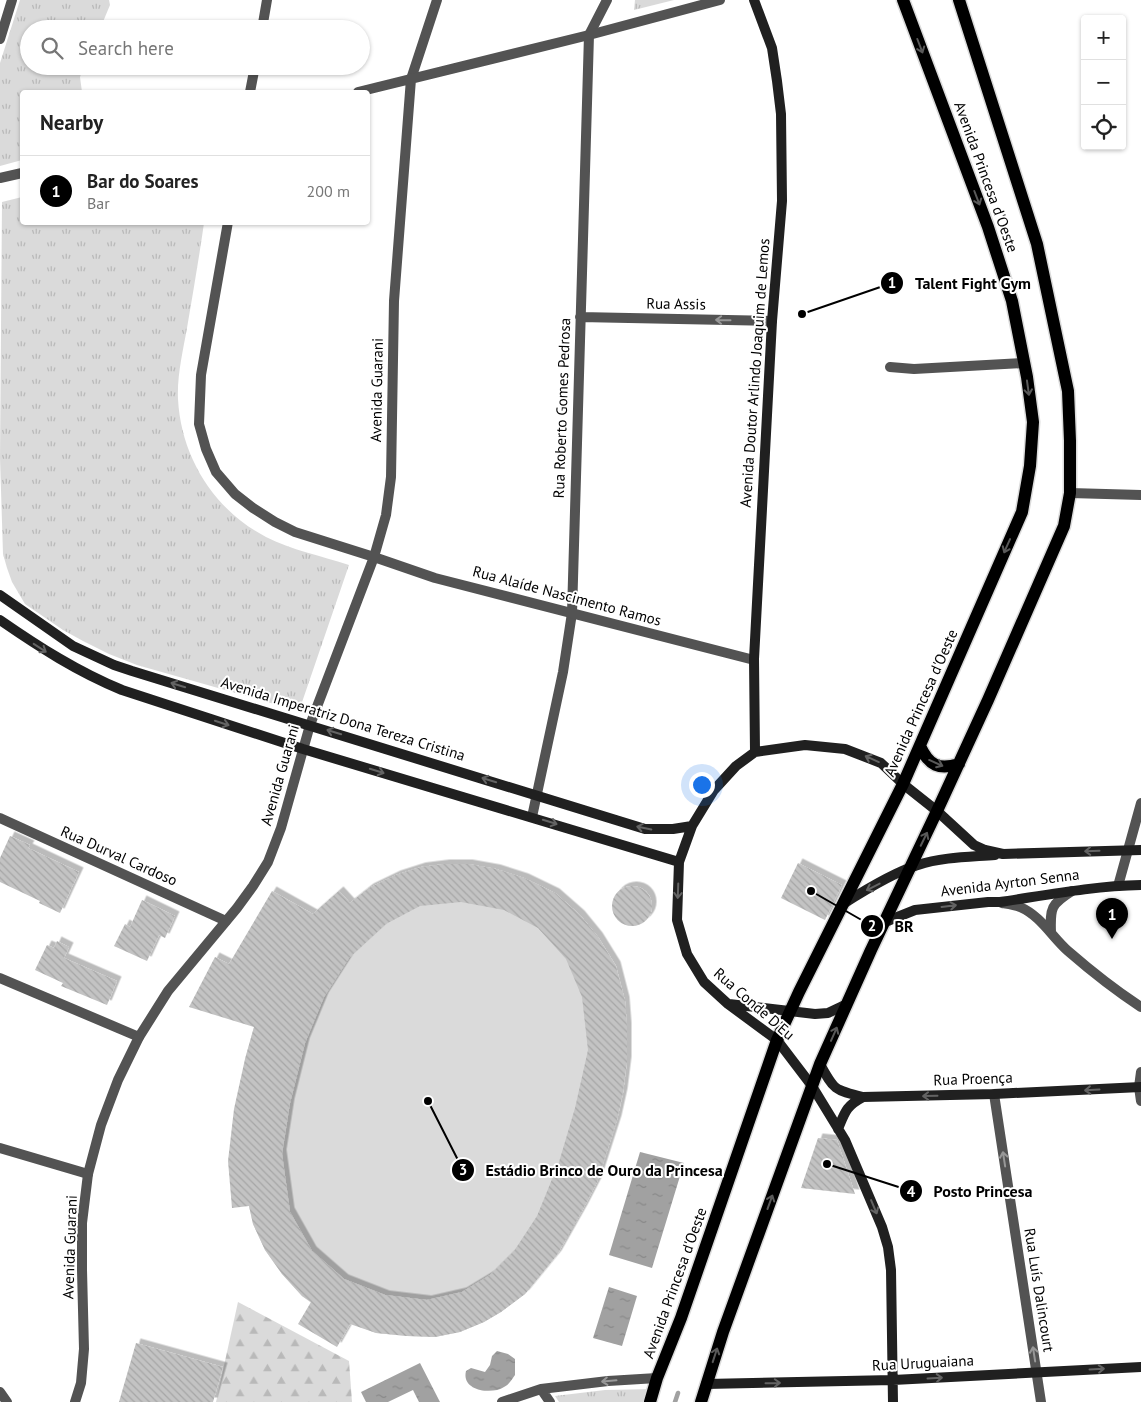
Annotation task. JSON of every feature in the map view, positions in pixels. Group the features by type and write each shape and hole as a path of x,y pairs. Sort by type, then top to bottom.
{"main road":[{"name":"Avenida Doutor Arlindo Joaquim de Lemos","path":"754,0 772,48 781,114 782,201 772,321 754,660 755,752"},
{"name":"Avenida Princesa d'Oeste","path":"650,1402 777,1040 790,1010 904,784 1022,512 1030,466 1033,422 1012,301 988,227 903,0"},
{"name":"Avenida Princesa d'Oeste","path":"701,1402 723,1332 820,1064 938,811 1064,526 1070,492 1068,391 1037,244 959,0"},
{"name":"Avenida Imperatriz Dona Tereza Cristina","path":"0,595 74,646 114,665 645,829 673,829 692,826"},
{"path":"0,620 48,652 95,679 130,692 303,748 679,862"},
{"name":"Rua Conde D'Eu","path":"893,1402 891,1270 888,1247 882,1227 845,1140 812,1086 777,1040 728,1004 704,982 687,954 677,920 679,862 692,826 714,790 736,766 755,752 805,745 845,749 881,763 938,811"},
{"path":"920,746 929,761 935,765 945,767 959,764"},
{"name":"Avenida Ayrton Senna","path":"938,811 974,845 985,850 1003,854 1141,850"},
{"path":"843,904 864,891 910,868 931,861 1003,854"},
{"name":"Avenida Ayrton Senna","path":"885,922 915,910 1000,902 1072,891 1141,885"},
{"path":"728,1004 815,1014 828,1013 847,1004"},
{"name":"Rua Proença","path":"820,1064 835,1087 842,1092 863,1097 994,1094 1140,1087"},
{"path":"838,1129 846,1110 851,1104 863,1097"},
{"name":"Rua Uruguaiana","path":"706,1384 893,1380 1141,1367"}],"street":[{"path":"1,34 12,0"},
{"path":"264,20 267,0"},
{"name":"Avenida Guarani","path":"76,1402 84,1348 82,1223 88,1174 101,1125 118,1080 139,1037 168,992 253,886 268,862 281,828 310,725 374,557 386,515 390,477 394,301 411,79 438,0"},
{"name":"Rua Roberto Gomes Pedrosa","path":"532,817 563,672 572,613 589,35 607,0"},
{"path":"366,90 589,35 720,0"},
{"path":"250,90 253,75"},
{"path":"0,178 20,173"},
{"name":"Rua Alaíde Nascimento Ramos","path":"227,225 201,375 199,424 206,449 216,472 235,494 260,512 294,532 435,578 754,660"},
{"name":"Rua Assis","path":"580,317 772,321"},
{"path":"890,367 914,369 1024,363"},
{"path":"1070,492 1141,495"},
{"path":"1118,886 1141,803"},
{"name":"Rua Durval Cardoso","path":"0,818 226,921"},
{"path":"1051,932 1050,914 1054,905 1060,898 1072,891"},
{"path":"1000,902 1019,906 1028,912 1051,932 1066,949 1120,994 1141,1007"},
{"path":"0,978 139,1037"},
{"path":"1141,1072 1141,1101"},
{"name":"Rua Luís Dalincourt","path":"994,1094 1041,1402"},
{"path":"0,1148 88,1174"},
{"path":"502,1402 541,1389 608,1381 657,1378"},
{"path":"541,1389 550,1402"},
{"path":"0,1392 7,1402"}],"green space":[{"path":"20,0 109,0 110,5 104,20 20,20 20,75 81,75 82,90 20,90 20,161 0,166 0,63"},
{"path":"635,0 674,0 634,10"},
{"path":"20,198 20,225 204,225 178,381 181,420 193,461 216,497 247,526 286,546 349,565 299,711 137,665 109,654 63,630 25,604 12,582 3,554 0,458 2,202"},
{"path":"468,864 496,869 524,878 555,893 580,915 598,937 615,966 625,1001 627,1061 617,1120 597,1182 569,1235 525,1294 484,1322 460,1332 435,1337 376,1333 326,1314 302,1296 282,1274 265,1250 253,1224 249,1206 245,1059 254,1027 293,945 313,914 339,891 350,903 369,888 396,875 421,867"},
{"path":"238,1302 349,1361 352,1402 216,1402"},
{"path":"654,1389 650,1402 559,1402 555,1396 605,1390"}],"water":[{"path":"640,1152 684,1163 652,1268 609,1255"},
{"path":"609,1287 637,1296 622,1346 593,1338"},
{"path":"497,1351 508,1354 515,1359 515,1375 507,1385 492,1391 479,1390 473,1387 468,1383 466,1371 471,1368 485,1372 490,1365 492,1356"},
{"path":"420,1363 440,1402 419,1402 413,1390 388,1402 366,1402 361,1392"}],"building":[{"path":"10,836 30,845 28,848 79,872 60,913 0,882 0,858"},
{"path":"798,863 842,885 825,920 781,898"},
{"path":"468,864 496,869 524,878 555,893 580,915 598,937 616,966 625,1001 627,1061 623,1093 617,1120 597,1182 557,1255 525,1294 484,1322 460,1332 435,1337 407,1336 376,1333 350,1324 337,1347 298,1324 311,1302 302,1296 282,1274 265,1250 253,1224 249,1206 232,1208 228,1161 234,1109 254,1027 189,1007 215,957 229,964 272,891 313,914 339,891 350,903 369,888 396,875 421,867","holes":["461,902 504,910 538,928 566,959 582,997 588,1050 575,1108 559,1162 537,1216 514,1251 490,1275 462,1292 427,1300 385,1295 344,1279 312,1251 290,1212 282,1154 290,1103 305,1043 324,997 349,958 386,924 420,906"]},
{"path":"636,886 643,889 649,895 652,906 651,914 643,923 636,926 628,926 621,923 613,914 612,902 615,895 624,887"},
{"path":"142,900 175,916 165,938 159,935 147,961 114,946 125,924 130,927"},
{"path":"57,941 69,947 64,958 117,981 107,1005 61,986 63,983 35,970 47,945 54,948"},
{"path":"818,1138 837,1140 855,1194 801,1188"},
{"path":"136,1343 223,1367 213,1402 119,1402"}],"waterway":[{"path":"675,1402 678,1393"}],"place":[{"name":"Talent Fight Gym","path":"802,314"},
{"name":"BR","path":"811,891"},
{"name":"Bar do Soares","path":"1112,939"},
{"name":"Estádio Brinco de Ouro da Princesa","path":"428,1101"},
{"name":"Posto Princesa","path":"827,1164"}]}
